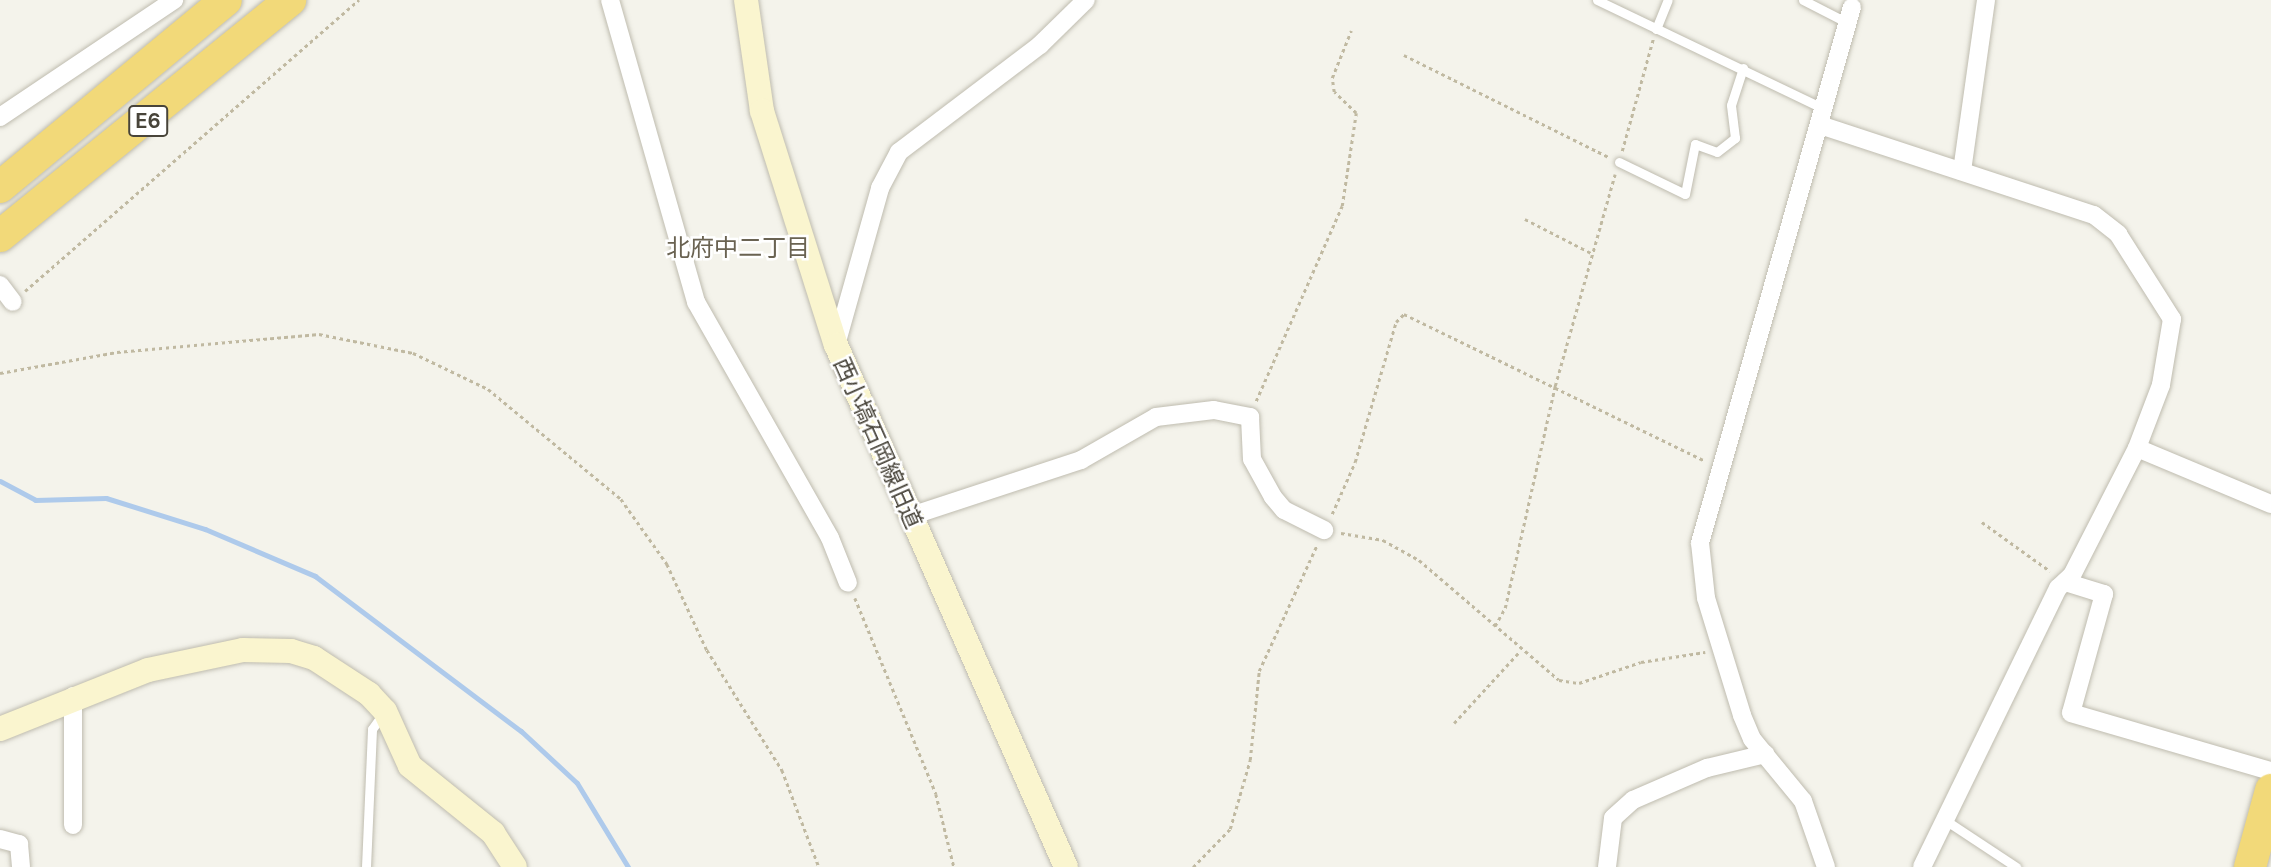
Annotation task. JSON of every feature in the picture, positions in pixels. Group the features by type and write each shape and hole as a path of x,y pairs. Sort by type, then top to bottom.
{"highway":[{"name":"E6","path":"0,187 226,0"},
{"name":"E6","path":"0,236 290,0"},
{"path":"2250,867 2271,790"}],"street":[{"path":"0,117 174,0"},
{"path":"610,0 696,302 830,538 848,583"},
{"name":"西小塙石岡線旧道","path":"746,0 762,111 836,345 1066,867"},
{"path":"836,345 880,188 899,152 1040,45 1086,0"},
{"path":"1962,171 1986,0"},
{"path":"1826,867 1803,801 1765,754 1742,715 1721,649 1700,543 1717,467 1850,15"},
{"path":"1822,117 1962,171 2094,215 2118,234 2169,308 2161,385 2137,448 1942,817 1922,867"},
{"path":"911,516 1081,460 1156,417 1190,410 1250,417 1252,459 1273,497 1284,510 1324,530"},
{"path":"2137,448 2271,505"},
{"path":"2064,582 2104,594 2071,713 2271,771"},
{"path":"0,729 73,696 148,670 268,647 314,658 353,679 385,711 410,766 493,833 515,867"},
{"path":"73,696 74,825"},
{"path":"1607,867 1613,818 1633,800 1707,768 1765,754"},
{"path":"0,839 19,844 21,867"}],"lane":[{"path":"1597,0 1743,68 1822,117"},
{"path":"1656,29 1668,0"},
{"path":"1803,0 1850,15"},
{"path":"1619,162 1685,194 1695,144 1717,152 1735,138 1731,105 1743,68"},
{"path":"366,867 372,729 385,711"},
{"path":"1942,817 2016,867"}],"path":[{"path":"5,291 359,0"},
{"path":"1495,626 1505,608 1555,386 1656,29"},
{"path":"1250,417 1282,330 1342,206 1356,113 1334,92 1332,78 1351,31"},
{"path":"1404,55 1619,162"},
{"path":"1525,219 1593,254"},
{"path":"1193,867 1230,829 1250,760 1259,671 1355,462 1399,317 1415,316 1717,467"},
{"path":"0,373 117,352 319,334 413,353 488,389 621,499 667,564 707,650 782,770 818,867"},
{"path":"1982,522 2064,582"},
{"path":"1324,530 1383,540 1419,559 1544,673 1579,683 1641,662 1721,649"},
{"path":"848,583 936,794 954,867"},
{"path":"1454,723 1520,651"}],"waterway":[{"path":"0,481 35,500 106,498 205,529 315,576 521,731 577,783 628,867"}],"district":[{"name":"北府中二丁目","path":"738,248"}]}
